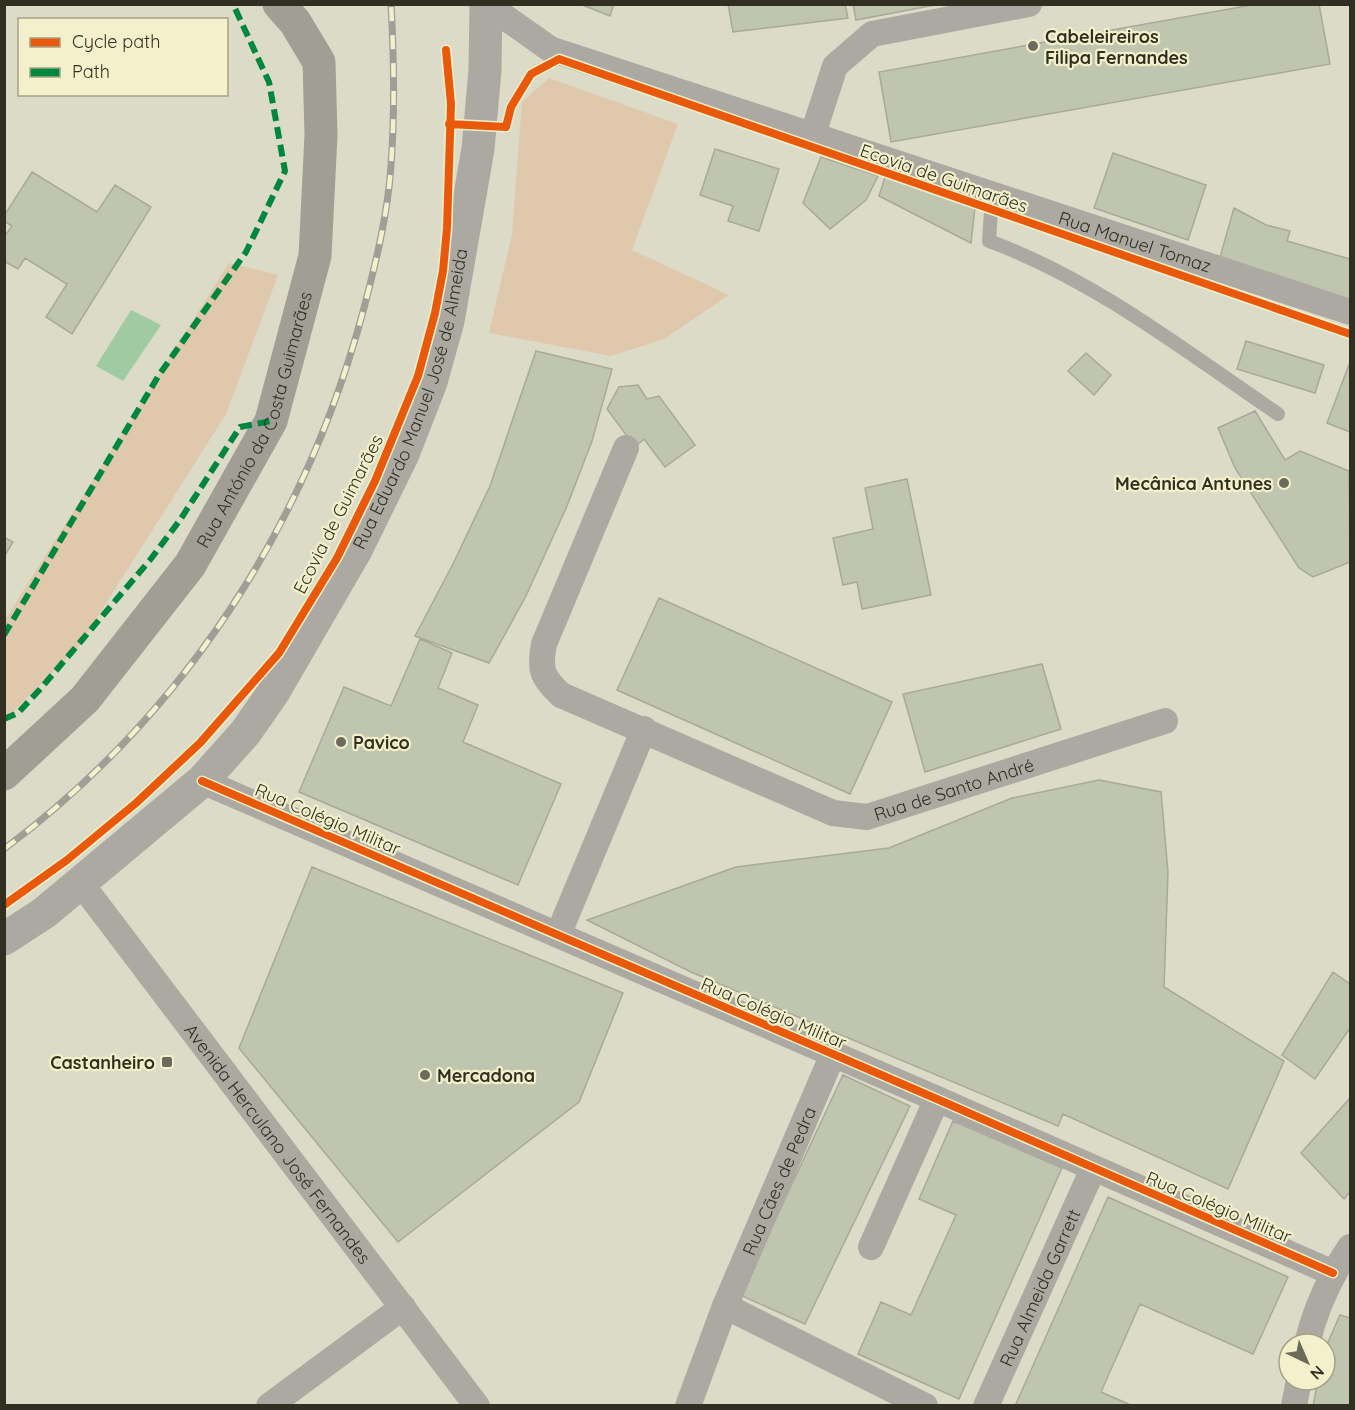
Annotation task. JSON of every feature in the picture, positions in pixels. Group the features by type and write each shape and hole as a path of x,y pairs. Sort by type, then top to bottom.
{"main road":[{"name":"Rua António da Costa Guimarães","path":"4,774 85,699 190,565 271,421 315,256 321,135 319,62 295,22 279,4"}],"street":[{"name":"Rua Manuel Tomaz","path":"486,4 550,49 1350,312"},
{"name":"Rua Eduardo Manuel José de Almeida","path":"4,939 44,913 202,781 245,733 273,693 345,569 403,454 431,382 448,321 478,149 485,70 486,4"},
{"path":"813,134 835,66 872,34 1029,4"},
{"name":"Rua de Santo André","path":"626,448 544,644 541,661 545,680 561,695 644,729 833,813 867,817 1165,721"},
{"path":"558,935 644,729"},
{"name":"Rua Colégio Militar","path":"202,781 937,1099 1333,1274"},
{"name":"Avenida Herculano José Fernandes","path":"80,882 477,1406"},
{"name":"Rua Cães de Pedra","path":"688,1406 725,1306 833,1054"},
{"path":"871,1247 937,1099"},
{"name":"Rua Almeida Garrett","path":"986,1406 1093,1169"},
{"path":"1310,1332 1333,1274 1350,1247"},
{"path":"725,1306 925,1406"},
{"path":"269,1406 403,1307"}],"lane":[{"path":"992,195 989,241 1020,252 1087,286 1278,414"}],"shaded area":[{"path":"549,78 678,124 632,250 729,295 664,339 611,356 489,333 512,234 522,102"},
{"path":"229,263 278,275 226,414 79,646 5,720 5,620"},
{"path":"131,310 161,325 123,381 96,366"}],"building":[{"path":"580,4 614,4 610,16"},
{"path":"728,4 845,4 848,18 733,32"},
{"path":"853,4 940,4 856,20"},
{"path":"1257,4 1319,4 1330,64 891,142 879,72"},
{"path":"715,149 779,169 759,231 728,221 733,206 700,195"},
{"path":"1113,153 1206,185 1188,240 1094,208"},
{"path":"821,157 878,176 866,200 830,229 803,203"},
{"path":"32,172 97,212 115,185 151,207 72,334 46,317 67,284 25,258 18,269 4,261 4,237 12,226 4,221 4,216"},
{"path":"885,177 975,207 971,243 879,196"},
{"path":"1234,208 1266,225 1290,231 1287,241 1350,259 1350,309 1217,268"},
{"path":"1246,341 1324,365 1315,393 1237,369"},
{"path":"536,351 612,369 592,441 567,506 526,596 489,663 415,636 490,486"},
{"path":"1086,353 1111,375 1094,395 1068,371"},
{"path":"1350,362 1350,432 1327,423"},
{"path":"638,385 647,399 659,396 695,445 665,467 644,439 635,447 607,409 619,387"},
{"path":"1255,411 1285,460 1300,451 1349,471 1350,562 1313,577 1299,568 1235,468 1218,428"},
{"path":"907,479 931,595 862,609 857,582 843,585 833,538 873,529 865,488"},
{"path":"4,537 13,542 4,557"},
{"path":"659,598 892,702 850,794 617,690"},
{"path":"420,639 452,653 438,688 478,705 463,742 561,784 518,885 299,792 344,687 391,706"},
{"path":"1042,664 1061,729 925,772 903,694"},
{"path":"1099,780 1161,792 1168,872 1164,987 1284,1061 1228,1189 1063,1114 1058,1126 691,972 587,920 736,867 889,848 1012,798"},
{"name":"Mercadona","path":"312,867 623,993 579,1102 398,1242 239,1048"},
{"path":"1333,972 1350,984 1350,1028 1315,1079 1282,1055"},
{"path":"843,1075 910,1106 805,1324 740,1295"},
{"path":"1350,1098 1350,1192 1344,1199 1301,1153"},
{"path":"953,1121 1062,1168 959,1399 858,1354 881,1302 911,1315 956,1215 919,1199"},
{"path":"1108,1197 1288,1277 1253,1354 1140,1304 1101,1392 1133,1406 1015,1406"},
{"path":"1340,1315 1350,1318 1350,1406 1313,1406 1316,1392 1337,1392 1337,1332 1332,1332"}],"railway":[{"path":"4,849 69,796 128,738 182,676 230,609 272,539 309,465 339,388 364,308 384,219 393,125 391,4"}],"marked path":[{"path":"4,635 159,375 246,252 285,171 269,82 233,4"},
{"path":"4,719 18,713 42,687 150,560 180,520 240,427 271,421"}],"cycle path":[{"name":"Ecovia de Guimarães","path":"4,905 67,860 136,803 200,743 279,653 337,558 375,481 418,376 435,313 443,271 447,228 451,104 446,50"},
{"name":"Ecovia de Guimarães","path":"449,124 506,127 511,107 531,74 559,59 1350,334"},
{"path":"202,781 1333,1273"}],"place":[{"name":"Cabeleireiros Filipa Fernandes","path":"1033,46"},
{"name":"Mecânica Antunes","path":"1284,483"},
{"name":"Pavico","path":"341,742"},
{"name":"Castanheiro","path":"167,1062"},
{"name":"Mercadona","path":"425,1075"}]}
